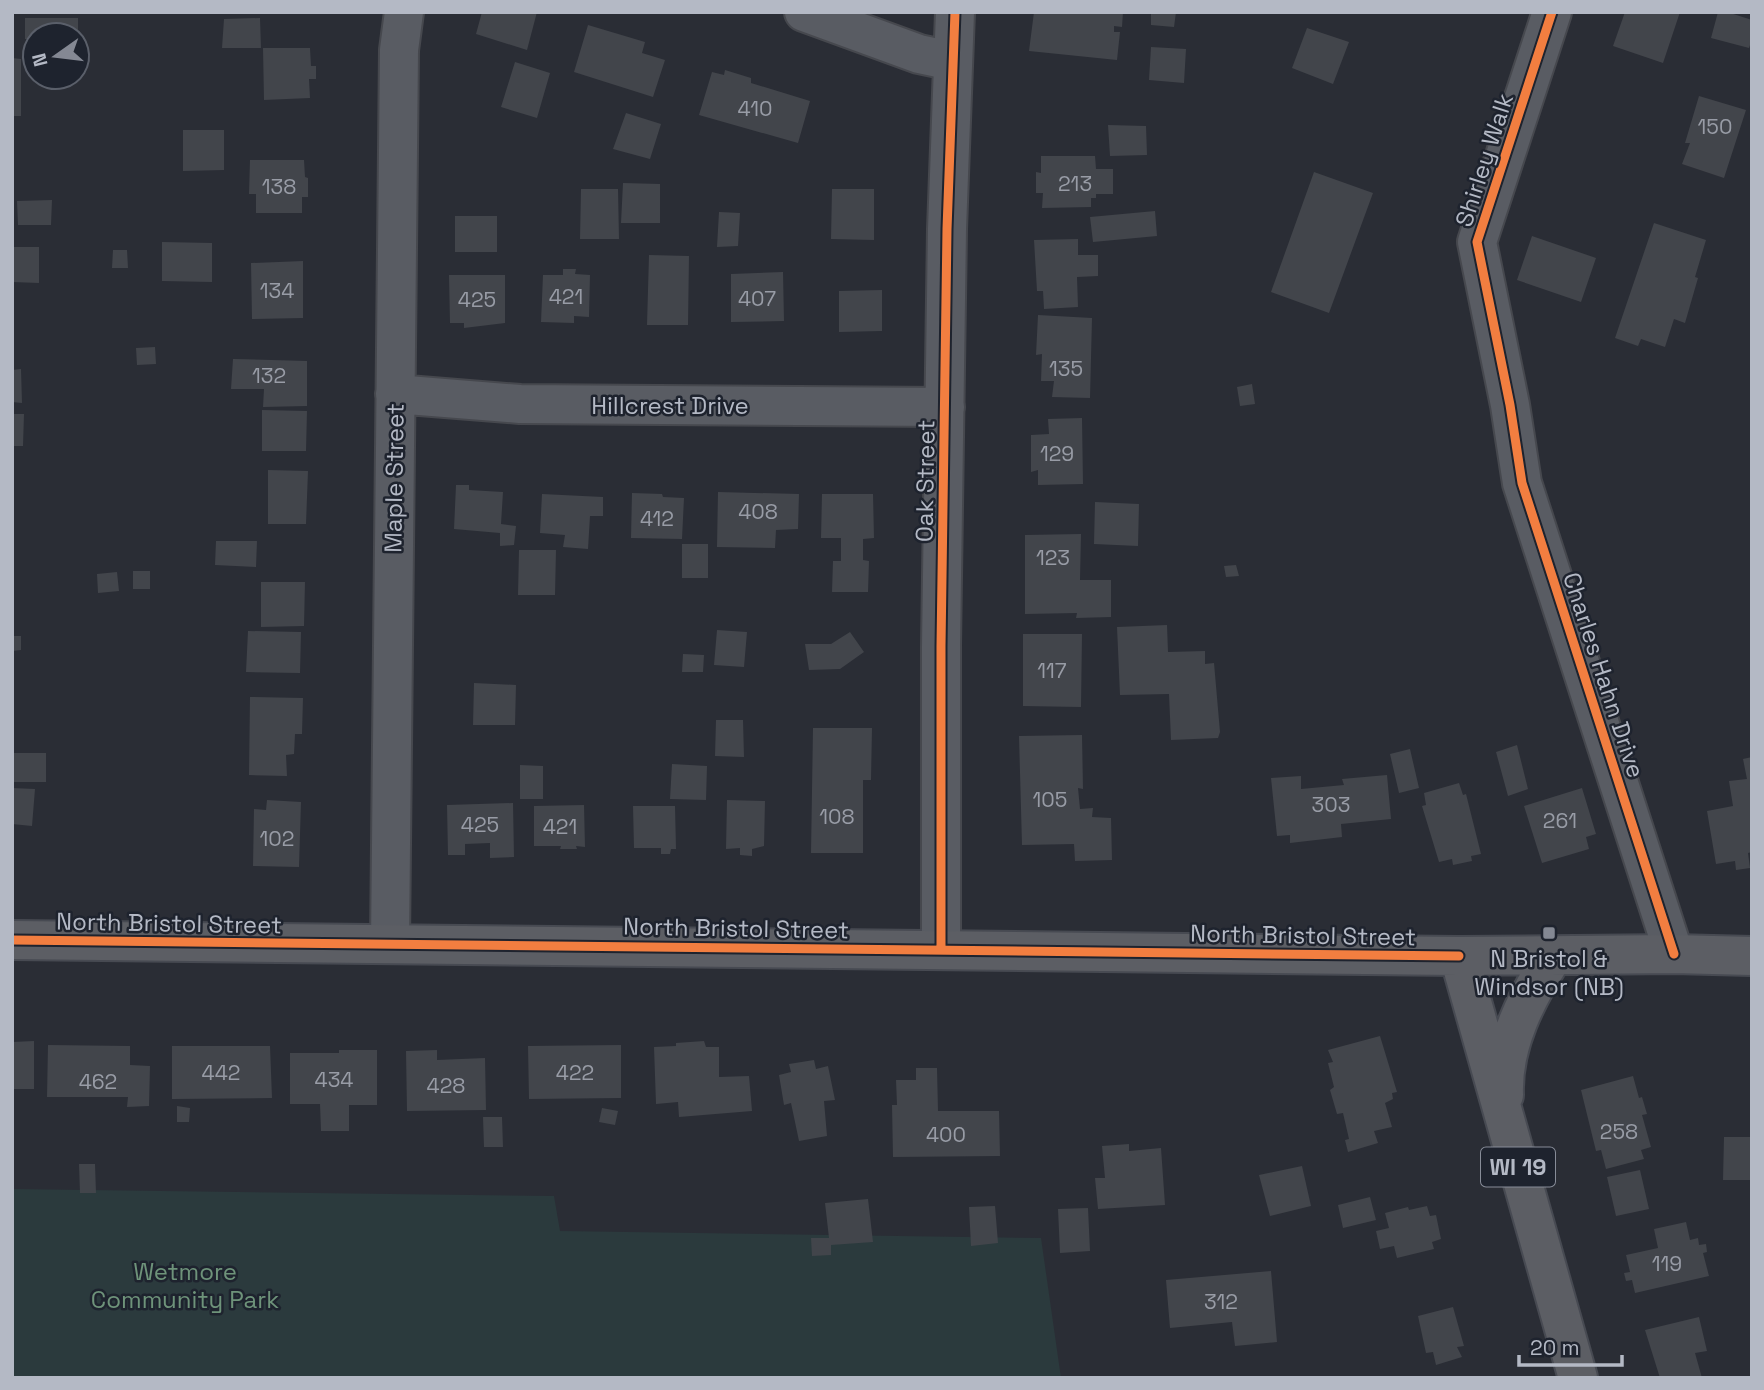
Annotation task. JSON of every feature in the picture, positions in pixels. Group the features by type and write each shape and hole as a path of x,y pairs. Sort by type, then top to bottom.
{"main road":[{"name":"North Bristol Street","path":"12,940 1459,956 1752,956"},
{"name":"WI 19","path":"1459,956 1578,1378"},
{"path":"1505,1118 1503,1077 1519,1016 1553,956"}],"street":[{"name":"Maple Street","path":"390,944 399,50 404,12"},
{"path":"804,12 919,54 952,61"},
{"name":"Oak Street","path":"941,950 941,646 947,229 955,12"},
{"name":"Shirley Walk","path":"1510,405 1477,242 1552,12"},
{"name":"Hillcrest Drive","path":"395,394 520,404 945,407"},
{"name":"Charles Hahn Drive","path":"1510,405 1522,484 1674,954"}],"green space":[{"name":"Wetmore Community Park","path":"12,1189 554,1196 560,1231 1041,1238 1061,1378 12,1378"}],"building":[{"path":"482,12 537,12 527,50 476,34"},
{"path":"1034,12 1123,12 1122,27 1114,26 1114,32 1120,32 1117,60 1029,51"},
{"path":"1151,12 1176,12 1174,27 1151,25"},
{"path":"1625,12 1680,12 1663,63 1613,46"},
{"path":"1718,12 1752,20 1749,48 1711,38"},
{"path":"25,18 78,18 78,21 25,21"},
{"path":"260,18 261,48 222,48 224,19"},
{"path":"588,25 645,42 642,53 665,60 653,97 574,72"},
{"path":"1307,28 1349,42 1333,84 1292,68"},
{"path":"1151,47 1186,49 1184,83 1149,80"},
{"path":"263,48 310,48 311,66 316,66 316,79 309,79 310,98 264,100"},
{"path":"12,58 21,59 21,116 12,116"},
{"path":"515,62 550,73 537,118 501,107"},
{"path":"725,70 751,78 751,83 810,101 798,143 699,115 712,72 724,75"},
{"path":"1699,96 1746,110 1724,178 1682,164 1690,143 1685,143"},
{"path":"626,113 661,124 650,159 613,149"},
{"path":"1108,125 1146,126 1147,155 1110,156"},
{"path":"183,130 224,130 224,170 183,171"},
{"path":"1041,156 1095,156 1096,169 1113,169 1113,194 1096,194 1096,198 1091,198 1091,207 1042,208 1043,193 1036,193 1036,172 1041,173"},
{"path":"250,160 304,160 308,197 302,197 302,213 256,213 256,194 249,194"},
{"path":"1314,172 1373,193 1329,313 1271,292"},
{"path":"623,183 660,184 660,223 621,223"},
{"path":"581,189 618,189 619,239 580,239"},
{"path":"832,189 874,189 874,240 831,239"},
{"path":"52,200 51,225 18,225 17,201"},
{"path":"1155,211 1157,236 1093,242 1090,217"},
{"path":"719,212 740,213 738,246 717,247"},
{"path":"455,216 497,216 497,252 455,252"},
{"path":"1654,223 1706,240 1685,323 1674,319 1665,347 1641,339 1638,346 1615,338"},
{"path":"1532,236 1596,258 1581,302 1517,280"},
{"path":"1078,239 1078,255 1098,255 1098,276 1077,277 1078,307 1044,309 1043,291 1037,291 1034,240"},
{"path":"162,242 212,243 212,282 162,281"},
{"path":"12,247 39,247 39,283 12,282"},
{"path":"113,250 127,250 128,268 112,268"},
{"path":"649,255 689,256 688,325 647,325"},
{"path":"303,261 303,318 252,319 251,263"},
{"path":"563,269 576,269 575,274 590,275 589,317 574,316 574,323 541,322 543,275 563,275"},
{"path":"783,272 784,321 731,322 731,274"},
{"path":"449,275 505,275 505,323 464,328 464,323 450,323"},
{"path":"882,290 882,331 839,332 839,291"},
{"path":"1038,315 1092,318 1090,398 1052,397 1054,381 1041,381 1042,354 1036,355"},
{"path":"155,347 156,364 137,365 136,348"},
{"path":"233,359 307,361 307,406 263,407 264,389 231,389"},
{"path":"21,369 22,403 12,402 12,370"},
{"path":"1252,384 1255,404 1240,406 1237,387"},
{"path":"262,410 307,411 306,451 262,451"},
{"path":"12,414 24,414 23,446 12,446"},
{"path":"1082,418 1083,484 1038,485 1038,470 1031,472 1031,435 1049,434 1048,419"},
{"path":"268,470 308,471 306,524 268,524"},
{"path":"456,485 469,485 469,490 503,492 501,524 516,526 514,545 500,546 500,533 454,529"},
{"path":"718,492 799,494 798,529 776,530 775,548 717,547"},
{"path":"632,493 684,498 682,539 631,538"},
{"path":"542,494 603,497 603,516 590,516 588,549 563,547 565,535 540,533"},
{"path":"822,494 873,494 874,538 863,539 863,560 869,561 868,592 832,592 833,561 841,561 841,538 821,538"},
{"path":"1095,502 1139,504 1138,546 1094,544"},
{"path":"1081,534 1080,580 1111,580 1111,617 1076,618 1077,613 1025,614 1025,535"},
{"path":"216,541 257,541 256,567 215,565"},
{"path":"682,544 708,544 708,578 682,578"},
{"path":"519,550 556,550 555,595 518,595"},
{"path":"1236,565 1239,576 1226,577 1224,566"},
{"path":"133,571 150,571 150,589 133,589"},
{"path":"117,572 119,591 98,593 97,574"},
{"path":"261,582 305,582 304,626 261,627"},
{"path":"1167,625 1168,652 1205,651 1205,664 1214,663 1220,732 1218,738 1171,740 1169,694 1120,695 1117,627"},
{"path":"717,630 747,632 744,667 714,665"},
{"path":"248,631 301,632 300,673 246,672"},
{"path":"850,632 864,652 840,669 809,670 805,644 831,644"},
{"path":"1023,634 1082,634 1081,707 1023,706"},
{"path":"12,636 21,636 21,650 12,651"},
{"path":"683,654 704,655 703,672 682,672"},
{"path":"474,683 516,685 515,725 473,725"},
{"path":"250,697 303,698 302,734 295,734 294,754 286,755 287,776 249,775"},
{"path":"716,720 743,720 744,757 715,756"},
{"path":"813,728 872,728 871,780 863,780 863,853 811,853"},
{"path":"1082,735 1083,789 1078,788 1080,809 1093,808 1092,817 1111,818 1112,860 1075,861 1074,844 1022,845 1019,736"},
{"path":"1517,745 1528,789 1508,796 1496,752"},
{"path":"1410,749 1419,788 1399,793 1390,754"},
{"path":"12,753 46,753 46,782 12,782"},
{"path":"1752,757 1752,852 1748,853 1750,868 1736,870 1735,861 1716,864 1707,811 1733,806 1729,781 1747,779 1743,759"},
{"path":"672,764 707,766 706,800 670,799"},
{"path":"520,765 543,766 543,799 520,799"},
{"path":"1387,775 1391,819 1341,824 1342,837 1290,843 1290,835 1277,836 1271,778 1301,776 1301,789 1344,785 1342,779"},
{"path":"1459,783 1463,795 1466,794 1481,854 1471,856 1472,861 1453,865 1452,859 1439,862 1422,806 1426,805 1424,793"},
{"path":"12,788 35,789 32,826 12,824"},
{"path":"1582,788 1596,834 1586,837 1589,849 1542,863 1524,806"},
{"path":"267,800 301,802 299,867 253,866 254,809 266,810"},
{"path":"727,800 765,801 764,846 752,849 752,856 740,855 740,848 726,849"},
{"path":"513,803 514,857 490,858 490,843 465,844 465,855 448,855 447,805"},
{"path":"584,805 585,847 560,849 561,846 534,846 534,806"},
{"path":"633,806 675,806 676,849 671,849 670,854 661,854 661,848 634,848"},
{"path":"1380,1036 1397,1092 1392,1093 1393,1099 1385,1103 1392,1127 1374,1131 1378,1143 1348,1152 1345,1140 1349,1139 1343,1113 1337,1114 1330,1090 1334,1087 1328,1063 1333,1062 1328,1050"},
{"path":"34,1041 34,1089 12,1089 12,1042"},
{"path":"704,1041 706,1047 719,1047 719,1077 749,1076 752,1111 679,1117 678,1102 656,1104 654,1047"},
{"path":"48,1045 130,1046 130,1065 150,1066 149,1106 127,1107 128,1097 47,1097"},
{"path":"621,1045 621,1098 529,1099 528,1046"},
{"path":"172,1046 270,1046 272,1098 172,1099"},
{"path":"339,1050 377,1050 377,1105 349,1105 349,1131 321,1131 320,1104 290,1104 290,1053 339,1053"},
{"path":"437,1050 437,1060 485,1058 486,1110 407,1111 406,1051"},
{"path":"814,1060 816,1069 828,1066 835,1100 824,1101 827,1136 799,1141 791,1103 784,1105 779,1075 791,1072 789,1064"},
{"path":"916,1068 937,1068 938,1111 999,1111 1000,1156 893,1157 892,1105 897,1105 896,1080 916,1080"},
{"path":"1633,1076 1647,1114 1642,1115 1651,1147 1641,1150 1644,1159 1606,1169 1601,1150 1596,1151 1581,1090"},
{"path":"177,1106 190,1108 189,1122 177,1122"},
{"path":"602,1108 618,1111 615,1125 599,1122"},
{"path":"483,1117 502,1117 503,1147 484,1147"},
{"path":"1724,1137 1752,1137 1752,1180 1723,1180"},
{"path":"1129,1144 1129,1151 1161,1148 1165,1205 1098,1209 1095,1178 1105,1178 1102,1146"},
{"path":"79,1164 95,1164 96,1193 80,1193"},
{"path":"1302,1166 1311,1206 1270,1216 1259,1175"},
{"path":"1640,1170 1649,1209 1616,1216 1607,1177"},
{"path":"1370,1197 1376,1220 1343,1228 1338,1205"},
{"path":"868,1199 873,1242 831,1245 831,1255 812,1256 811,1238 829,1238 825,1203"},
{"path":"995,1206 998,1243 971,1246 969,1207"},
{"path":"1427,1206 1430,1216 1436,1215 1441,1239 1432,1242 1434,1249 1397,1258 1394,1246 1380,1249 1376,1231 1389,1228 1385,1213 1408,1207 1409,1210"},
{"path":"1088,1208 1090,1251 1060,1253 1058,1209"},
{"path":"1686,1222 1690,1240 1698,1238 1699,1245 1706,1244 1707,1252 1703,1253 1709,1276 1635,1293 1632,1280 1626,1281 1624,1273 1630,1272 1626,1255 1658,1248 1654,1229"},
{"path":"1271,1271 1277,1342 1235,1346 1232,1322 1170,1328 1166,1280"},
{"path":"1453,1307 1464,1346 1457,1347 1462,1357 1436,1365 1433,1352 1426,1353 1418,1316"},
{"path":"1699,1317 1707,1351 1695,1353 1702,1378 1660,1378 1645,1330"}],"cycle path":[{"path":"941,950 941,646 947,229 955,12"},
{"path":"1552,12 1477,242 1510,405 1522,483 1674,954"},
{"path":"12,940 1459,956"}],"place":[{"name":"N Bristol & Windsor (NB)","path":"1549,933"}]}
